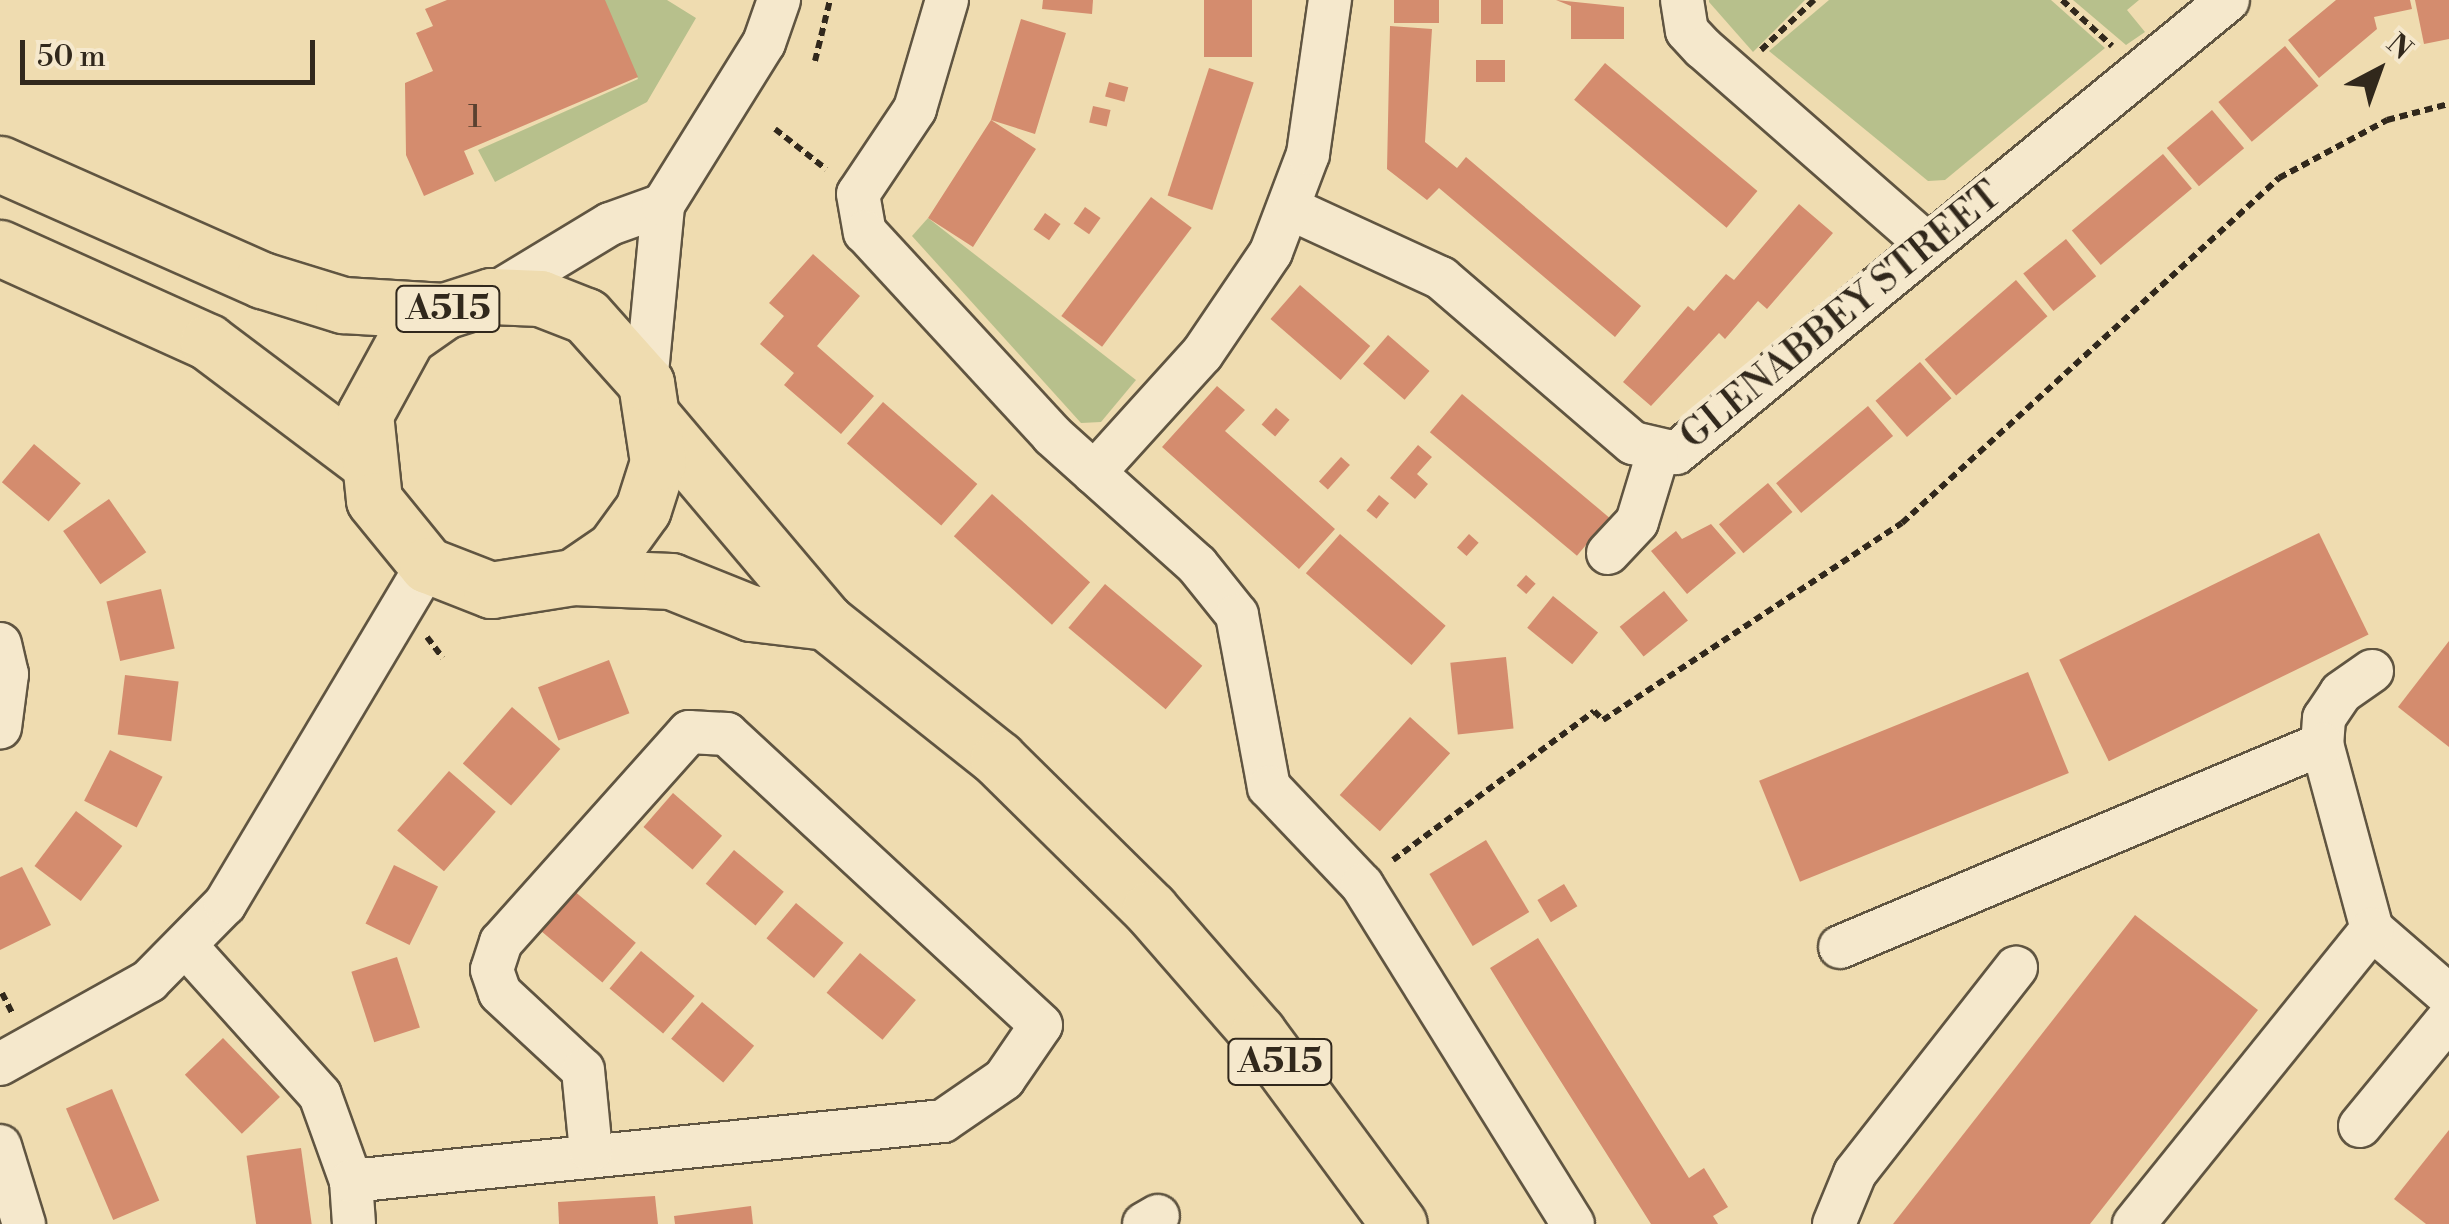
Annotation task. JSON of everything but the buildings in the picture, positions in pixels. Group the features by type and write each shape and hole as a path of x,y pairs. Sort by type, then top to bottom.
{"highway":[{"name":"A515","path":"0,164 262,280 343,305 540,298 586,316 826,622 998,759 1150,909 1258,1033 1399,1224"},
{"path":"0,248 208,342 363,459"},
{"name":"A515","path":"467,303 380,372 363,459 381,512 427,565 490,590 573,577 670,581 751,613 826,622"},
{"name":"A515","path":"573,577 614,549 643,509 651,402"}],"street":[{"path":"651,402 663,205 764,43 779,0"},
{"path":"947,0 915,109 858,194 865,232 1094,474 1237,615 1268,787 1362,885 1573,1224"},
{"path":"1094,474 1243,300 1291,209 1324,81 1330,0"},
{"path":"1682,0 1687,31 1928,245"},
{"name":"GLENABBEY STREET","path":"1291,209 1441,278 1657,456 1692,444 2228,0"},
{"path":"467,303 610,224 663,205"},
{"path":"1608,553 1636,522 1657,456"},
{"path":"0,1064 149,981 225,904 427,565"},
{"path":"0,644 7,674 0,728"},
{"path":"2372,671 2332,706 2322,744 2372,929 2449,996"},
{"path":"351,1181 590,1151 944,1121 1004,1079 1041,1024 727,734 689,732 501,942 492,970 500,993 583,1070 590,1151"},
{"path":"1840,947 2322,744"},
{"path":"2134,1224 2372,929"},
{"path":"186,946 297,1060 338,1128 351,1181 354,1224"},
{"path":"1834,1224 1855,1173 2016,968"},
{"path":"2360,1126 2449,1018"},
{"path":"0,1146 24,1224"}],"path":[{"path":"815,60 830,0"},
{"path":"826,18 838,0"},
{"path":"1736,76 1814,0"},
{"path":"2062,0 2136,75"},
{"path":"1362,885 1594,711 1604,720 1902,523 2279,178 2387,120 2449,104"},
{"path":"776,129 858,194"}],"green space":[{"path":"603,0 667,0 696,18 647,102 495,182 478,150 638,79"},
{"path":"1709,0 1805,0 1753,52 1709,2"},
{"path":"1829,0 2051,0 2105,48 1945,180 1928,181 1769,51"},
{"path":"2073,0 2139,0 2127,10 2145,32 2126,45"},
{"path":"928,218 1136,380 1101,422 1081,423 912,236"}]}
